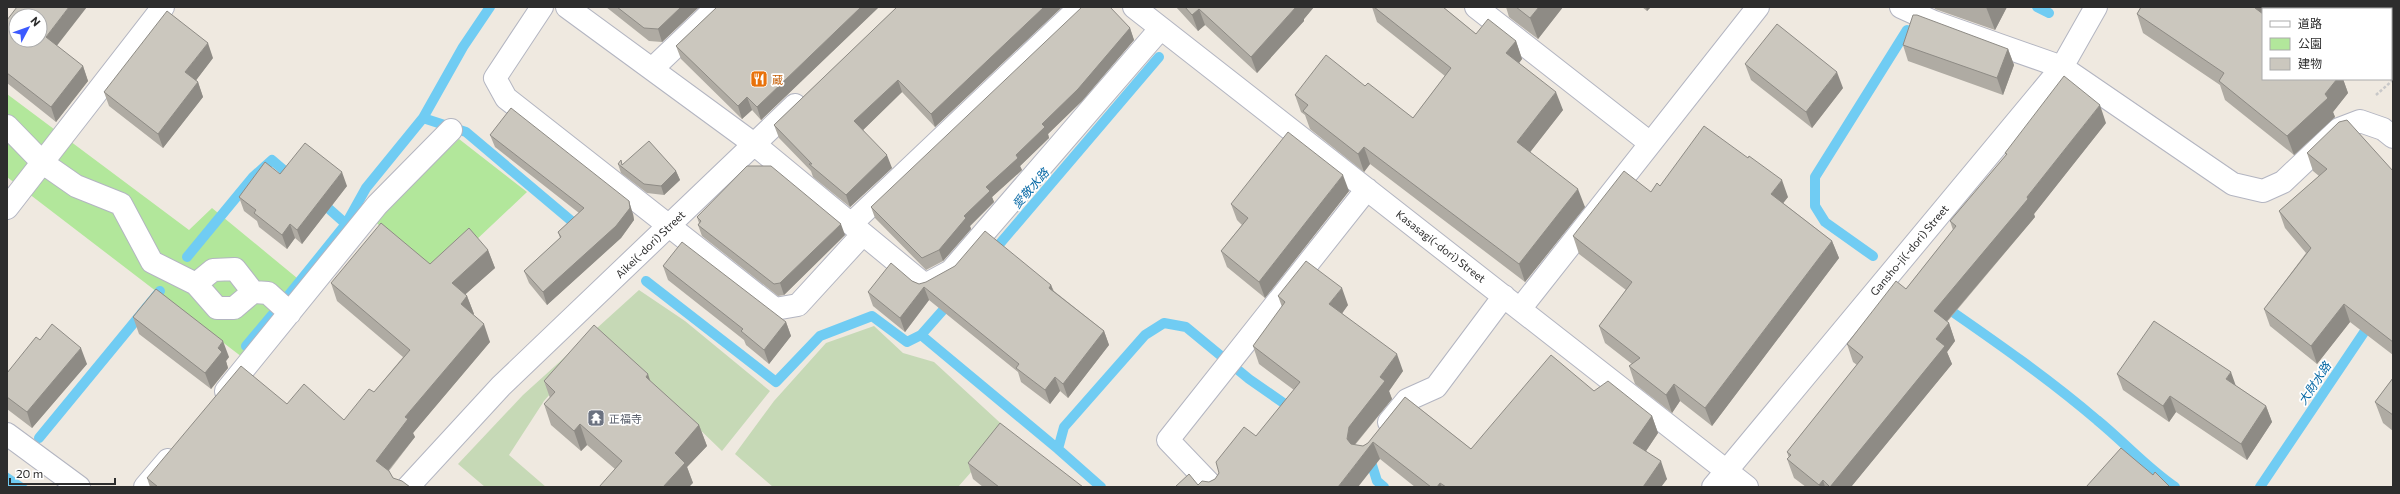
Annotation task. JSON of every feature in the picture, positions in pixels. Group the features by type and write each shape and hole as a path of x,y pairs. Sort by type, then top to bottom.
{"street":[{"path":"7,208 164,7"},
{"path":"542,7 495,78 506,98 775,309 798,305 856,229 1080,7"},
{"path":"567,7 754,144 925,285 951,271 1161,28"},
{"path":"652,69 717,7"},
{"name":"Kasasagi(-dori) Street","path":"1134,7 1747,487"},
{"path":"1476,7 1650,143"},
{"path":"1374,440 1407,400 1436,387 1512,302 1650,143 1758,7"},
{"path":"1901,7 1934,22 2062,67 2233,184 2263,191 2283,182 2339,129 2360,121 2383,129 2393,137"},
{"name":"Gansho-ji(-dori) Street","path":"1713,487 2062,67 2096,9"},
{"name":"Aikei(-dori) Street","path":"408,487 501,386 811,89"},
{"path":"7,126 42,163 76,186 121,204 152,262 196,284 217,308 234,308 253,292 268,293 290,313"},
{"path":"211,409 377,205 451,130"},
{"path":"1213,487 1168,440 1222,370 1368,189"},
{"path":"196,284 213,270 235,269 253,292"},
{"path":"7,434 79,487"},
{"path":"145,487 180,445"}],"path":[{"path":"2372,99 2393,80"}],"green space":[{"path":"7,94 189,230 212,208 297,278 301,285 242,357 7,177"},
{"path":"459,139 527,192 439,275 373,220"},
{"path":"639,290 685,321 770,391 722,451 602,335 544,401 509,455 546,487 485,487 458,464 523,395"},
{"path":"874,326 903,353 934,362 1008,430 958,487 773,487 735,454 774,401 826,343"}],"water":[{"path":"7,472 29,487 7,487"}],"building":[{"path":"17,7 69,7 48,34 48,8 16,8"},
{"path":"617,7 681,7 658,29 644,28"},
{"path":"717,7 861,7 757,107 747,97 738,106 676,46"},
{"path":"897,7 1044,7 931,114 898,80 854,121 887,155 846,195 809,164 812,164 774,125"},
{"path":"1082,7 1110,7 1130,28 1078,89 1042,124 1045,127 1016,155 1018,158 986,187 990,191 964,216 966,218 939,250 922,258 871,207"},
{"path":"1185,7 1296,7 1251,57 1199,9 1192,15"},
{"path":"1374,7 1443,7 1476,34 1488,19 1516,41 1506,53 1556,92 1517,142 1578,189 1519,264 1364,147 1358,154 1303,111 1308,105 1295,95 1326,55 1365,86 1368,83 1413,118 1451,68"},
{"path":"1516,7 1539,7 1530,18"},
{"path":"2141,7 2255,7 2262,13 2262,80 2336,80 2325,94 2328,98 2287,136 2219,81 2224,73 2137,14"},
{"path":"167,11 208,43 185,72 198,82 158,134 104,92"},
{"path":"1913,15 1917,15 2008,49 1997,78 1903,45"},
{"path":"8,19 8,48 48,48 48,39 83,66 51,107 7,73"},
{"path":"1777,24 1837,72 1806,112 1745,64"},
{"path":"2064,76 2100,105 2027,197 2028,199 1934,311 1949,323 1936,339 1945,346 1830,487 1823,480 1819,485 1787,459 1791,455 1787,452 1863,357 1847,344 1896,281 1906,289 1956,226 1950,221 2007,154 2005,153"},
{"path":"511,108 629,201 630,208 616,226 543,292 524,271 561,237 558,232 584,208 490,135"},
{"path":"2347,120 2393,171 2393,342 2344,304 2311,346 2264,309 2311,248 2279,211 2327,169 2307,153 2339,122"},
{"path":"1704,126 1748,158 1749,156 1782,180 1771,194 1832,241 1705,408 1674,384 1666,395 1629,366 1640,358 1599,326 1632,282 1573,236 1624,171 1651,192 1657,183 1660,186"},
{"path":"1288,132 1343,175 1259,282 1221,251 1248,218 1231,204"},
{"path":"649,141 676,171 661,186 644,184 618,164 621,160 622,165"},
{"path":"305,143 342,172 297,230 290,224 282,235 254,213 256,210 239,197 265,162 280,174"},
{"path":"747,166 771,166 841,224 780,283 774,284 698,225 701,221 697,217"},
{"path":"381,223 430,264 469,228 488,250 452,283 467,296 461,304 484,324 405,417 408,419 376,461 389,471 393,478 402,481 410,487 158,487 147,478 241,366 287,404 304,384 344,420 369,389 374,392 410,350 331,283"},
{"path":"985,231 1051,285 1049,288 1104,331 1063,384 1055,377 1045,390 1016,368 1019,364 924,287 900,318 868,292 891,263 912,281 919,284 926,282 955,266"},
{"path":"682,242 786,322 764,350 741,331 743,329 663,266"},
{"path":"1306,261 1342,288 1329,304 1397,354 1380,377 1385,381 1349,427 1347,439 1351,444 1363,446 1368,443 1405,397 1471,449 1551,355 1594,391 1608,381 1652,416 1633,443 1661,461 1643,487 1446,487 1440,483 1437,487 1431,487 1373,442 1338,487 1175,487 1189,474 1198,485 1202,481 1209,482 1215,479 1219,473 1216,462 1244,427 1256,436 1300,382 1253,346 1285,302 1278,296"},
{"path":"156,289 223,341 218,348 222,352 205,373 133,317"},
{"path":"2154,321 2231,372 2226,379 2266,406 2241,444 2170,396 2163,406 2117,374"},
{"path":"52,324 81,348 27,412 7,397 7,373 36,337 40,340"},
{"name":"正福寺","path":"594,325 648,374 646,377 699,425 675,453 685,463 663,487 599,487 622,461 580,424 574,431 544,404 555,392 544,381"},
{"path":"2393,378 2393,415 2375,402"},
{"path":"1000,423 1083,487 999,487 968,463"},
{"path":"2121,448 2153,475 2155,472 2170,487 2086,487"}],"waterway":[{"path":"288,296 346,224 366,188 423,118 463,47 490,7"},
{"path":"2037,7 2049,13"},
{"path":"1873,256 1825,222 1815,206 1815,177 1907,30"},
{"name":"愛敬水路","path":"991,254 1159,57"},
{"path":"423,118 466,132 581,229"},
{"path":"187,257 253,177 272,160 293,178"},
{"path":"319,200 346,224"},
{"path":"646,281 776,382 820,336 872,316 907,342 921,335 951,301"},
{"path":"39,438 160,291"},
{"path":"1944,306 2041,375 2107,428 2155,472 2175,487"},
{"path":"246,346 272,315"},
{"name":"大財水路","path":"2260,487 2371,322"},
{"path":"921,335 1058,449 1064,427 1145,335 1164,323 1186,327 1249,379 1295,411"},
{"path":"1058,449 1101,487"},
{"path":"1364,459 1372,465 1377,481 1384,487"}],"place":[{"name":"蔵","path":"759,79"},
{"name":"正福寺","path":"596,418"}]}
